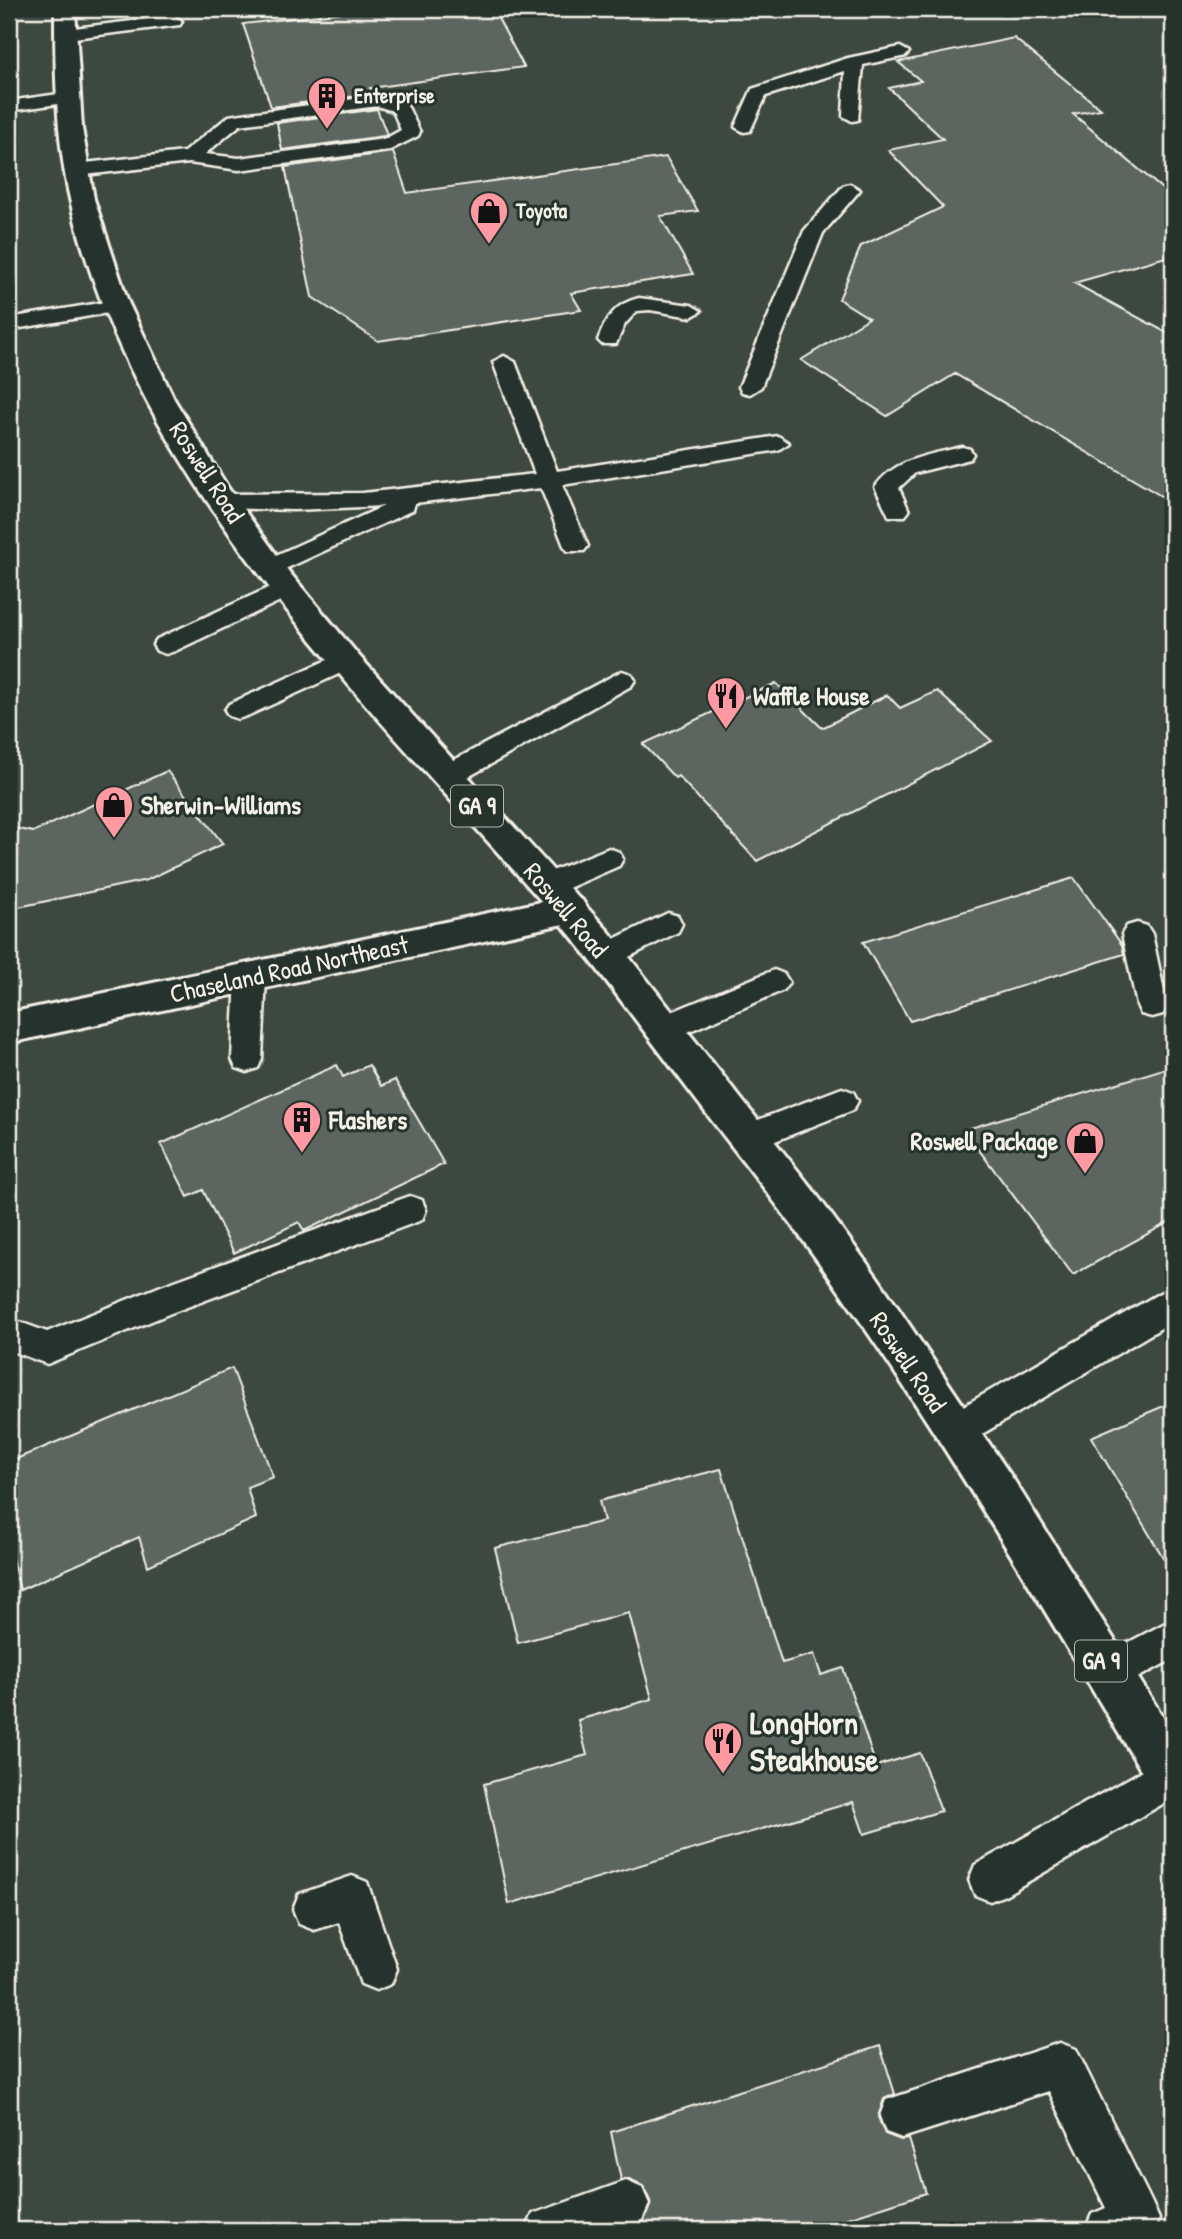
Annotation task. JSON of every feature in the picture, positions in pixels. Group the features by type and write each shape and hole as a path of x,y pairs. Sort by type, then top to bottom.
{"main road":[{"name":"Roswell Road","path":"65,21 66,98 76,170 94,241 133,345 197,463 279,578 345,660 559,897 815,1224 954,1431 1173,1777"},
{"name":"Chaseland Road Northeast","path":"9,1028 251,977 559,897"}],"lane":[{"path":"65,21 174,21"},
{"path":"744,127 758,93 854,62 900,52"},
{"path":"852,116 854,62"},
{"path":"9,106 66,98"},
{"path":"76,170 189,157 239,164 390,145 411,132 400,107 377,101 236,120 189,157"},
{"path":"750,387 814,231 850,190"},
{"path":"609,340 614,319 621,311 643,303 691,311"},
{"path":"9,324 118,306"},
{"path":"504,362 525,415 545,478 576,546"},
{"path":"224,500 322,504 423,497 778,443"},
{"path":"897,511 887,487 907,468 962,454"},
{"path":"166,645 423,497"},
{"path":"238,710 345,660"},
{"path":"449,775 622,680"},
{"path":"559,897 609,859"},
{"path":"605,956 668,924"},
{"path":"1137,934 1152,1005"},
{"path":"247,1059 251,977"},
{"path":"663,1029 774,982"},
{"path":"748,1138 842,1101"},
{"path":"9,1334 47,1348 161,1301 410,1210"},
{"path":"954,1431 1171,1304"},
{"path":"1109,1674 1173,1638"},
{"path":"990,1880 1173,1777"},
{"path":"314,1909 352,1897 376,1969"},
{"path":"902,2116 1060,2065 1136,2219 1108,2230"},
{"path":"548,2230 626,2204"}],"shaded area":[{"path":"9,9 1173,9 1173,2230 9,2230"}],"building":[{"path":"369,9 493,9 524,67 370,88 372,94 271,107 243,24"},
{"path":"1014,38 1101,109 1073,114 1173,198 1173,255 1074,283 1173,336 1173,503 955,374 887,416 801,360 869,318 839,299 861,246 943,207 888,150 943,139 889,88 921,81 898,62"},
{"name":"Enterprise","path":"377,109 387,135 282,150 277,123"},
{"name":"Toyota","path":"393,152 407,193 666,157 698,211 660,216 693,274 571,293 581,310 378,341 312,297 285,167"},
{"path":"776,683 822,728 887,695 900,708 937,691 992,741 757,861 678,776 675,778 643,744"},
{"name":"Sherwin-Williams","path":"167,771 223,844 147,880 9,909 9,827 33,832"},
{"path":"1074,878 1122,945 1124,954 910,1021 863,942"},
{"name":"Flashers","path":"337,1065 343,1077 369,1065 381,1086 395,1080 444,1164 304,1231 299,1222 234,1253 203,1190 188,1197 161,1144"},
{"name":"Roswell Package","path":"1173,1066 1173,1220 1073,1275 964,1130"},
{"path":"232,1368 273,1477 247,1487 256,1518 148,1566 139,1537 20,1590 9,1547 9,1462"},
{"path":"1173,1402 1173,1574 1091,1437"},
{"name":"LongHorn Steakhouse","path":"721,1469 782,1663 814,1654 821,1675 843,1668 876,1766 920,1753 941,1811 864,1834 853,1802 509,1904 484,1784 587,1755 578,1720 652,1699 629,1613 518,1643 495,1548 604,1521 599,1501"},
{"path":"880,2046 895,2094 884,2099 878,2117 885,2134 901,2140 909,2139 926,2193 832,2223 835,2230 632,2230 631,2227 644,2221 651,2203 643,2186 627,2179 621,2180 611,2132"}],"place":[{"name":"Enterprise","path":"327,130"},
{"name":"Toyota","path":"489,245"},
{"name":"Waffle House","path":"726,730"},
{"name":"Sherwin-Williams","path":"114,839"},
{"name":"Flashers","path":"302,1154"},
{"name":"Roswell Package","path":"1085,1175"},
{"name":"LongHorn Steakhouse","path":"723,1775"}]}
